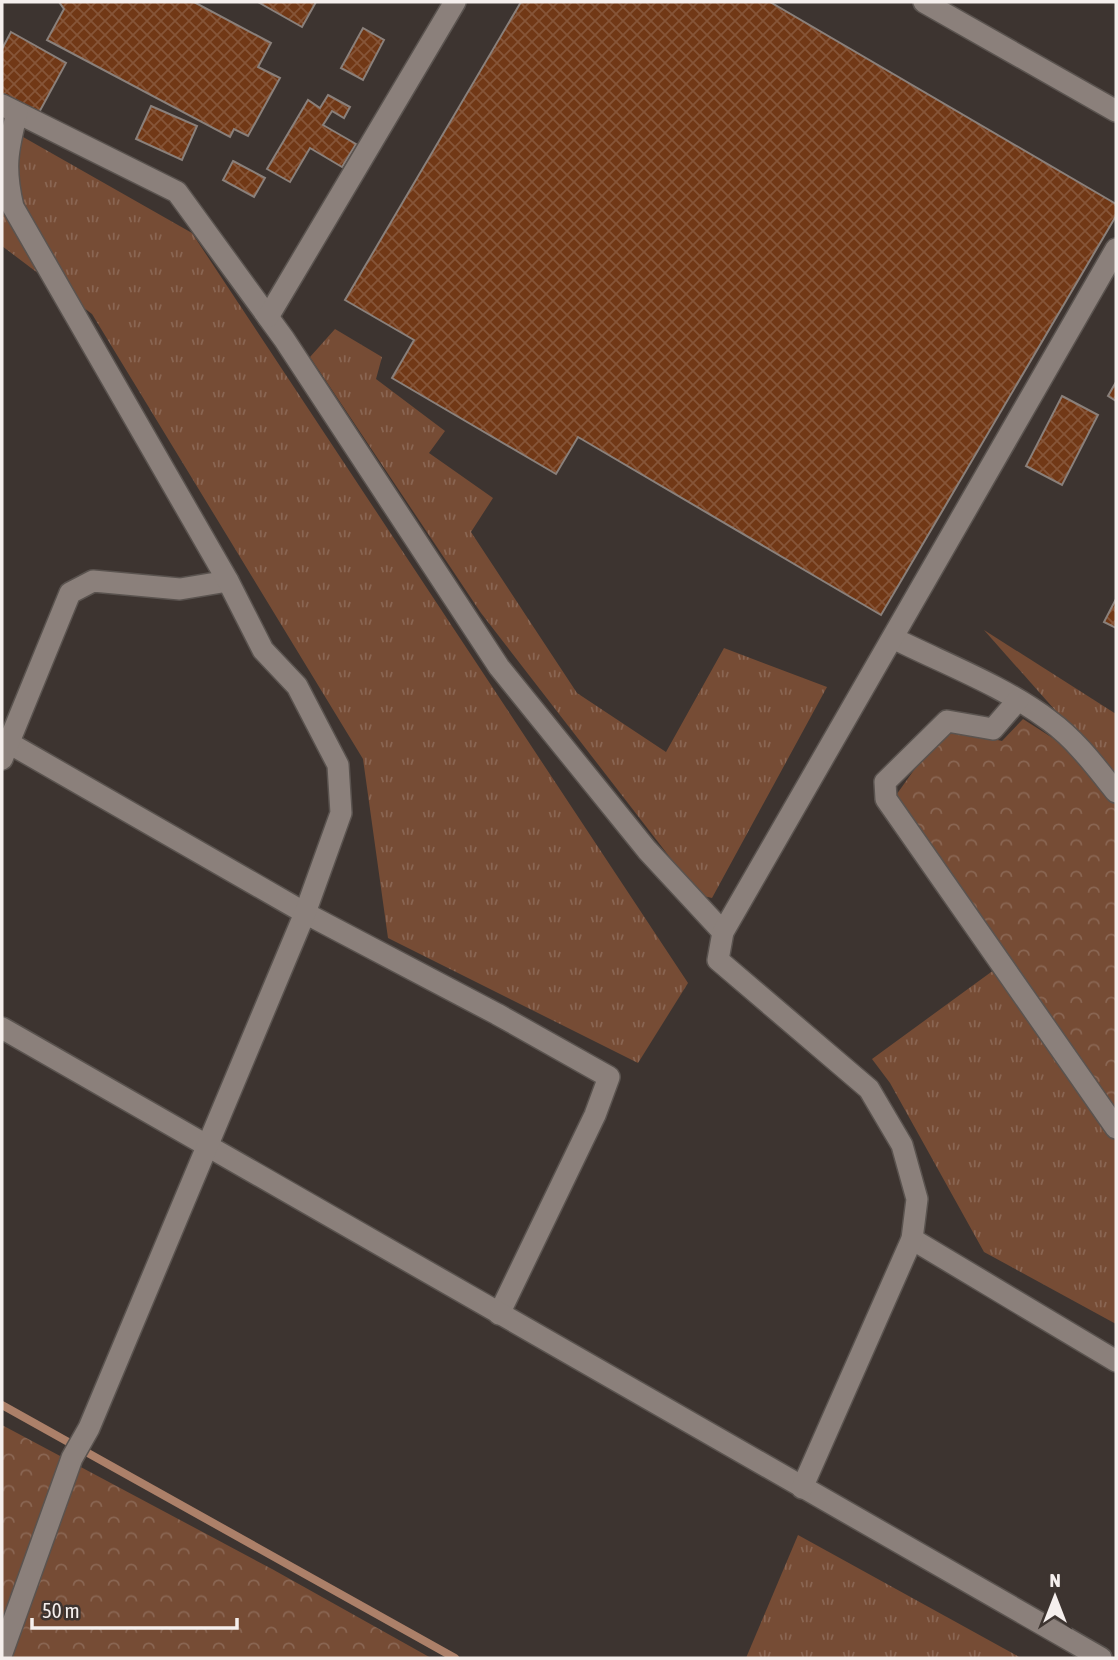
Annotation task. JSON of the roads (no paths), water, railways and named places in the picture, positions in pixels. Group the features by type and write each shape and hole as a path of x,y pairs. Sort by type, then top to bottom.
{"street":[{"path":"268,317 456,2"},
{"path":"923,2 1116,111"},
{"path":"2,1653 72,1458 89,1428 305,913 341,813 338,765 297,686 263,650 228,581 13,207 6,181 10,109 177,192 268,317 499,667 647,850 723,932"},
{"path":"802,1488 912,1239 917,1199 902,1145 869,1089 718,960 723,932 1116,250"},
{"path":"228,581 180,589 93,581 70,593 4,747 609,1077 595,1115 499,1314"},
{"path":"893,638 1018,700 1051,721 1116,792"},
{"path":"1018,700 993,729 947,721 885,782 886,799 1116,1128"},
{"path":"2,1028 1101,1658"},
{"path":"912,1239 1116,1361"}],"waterway":[{"path":"2,1405 455,1658"}]}
